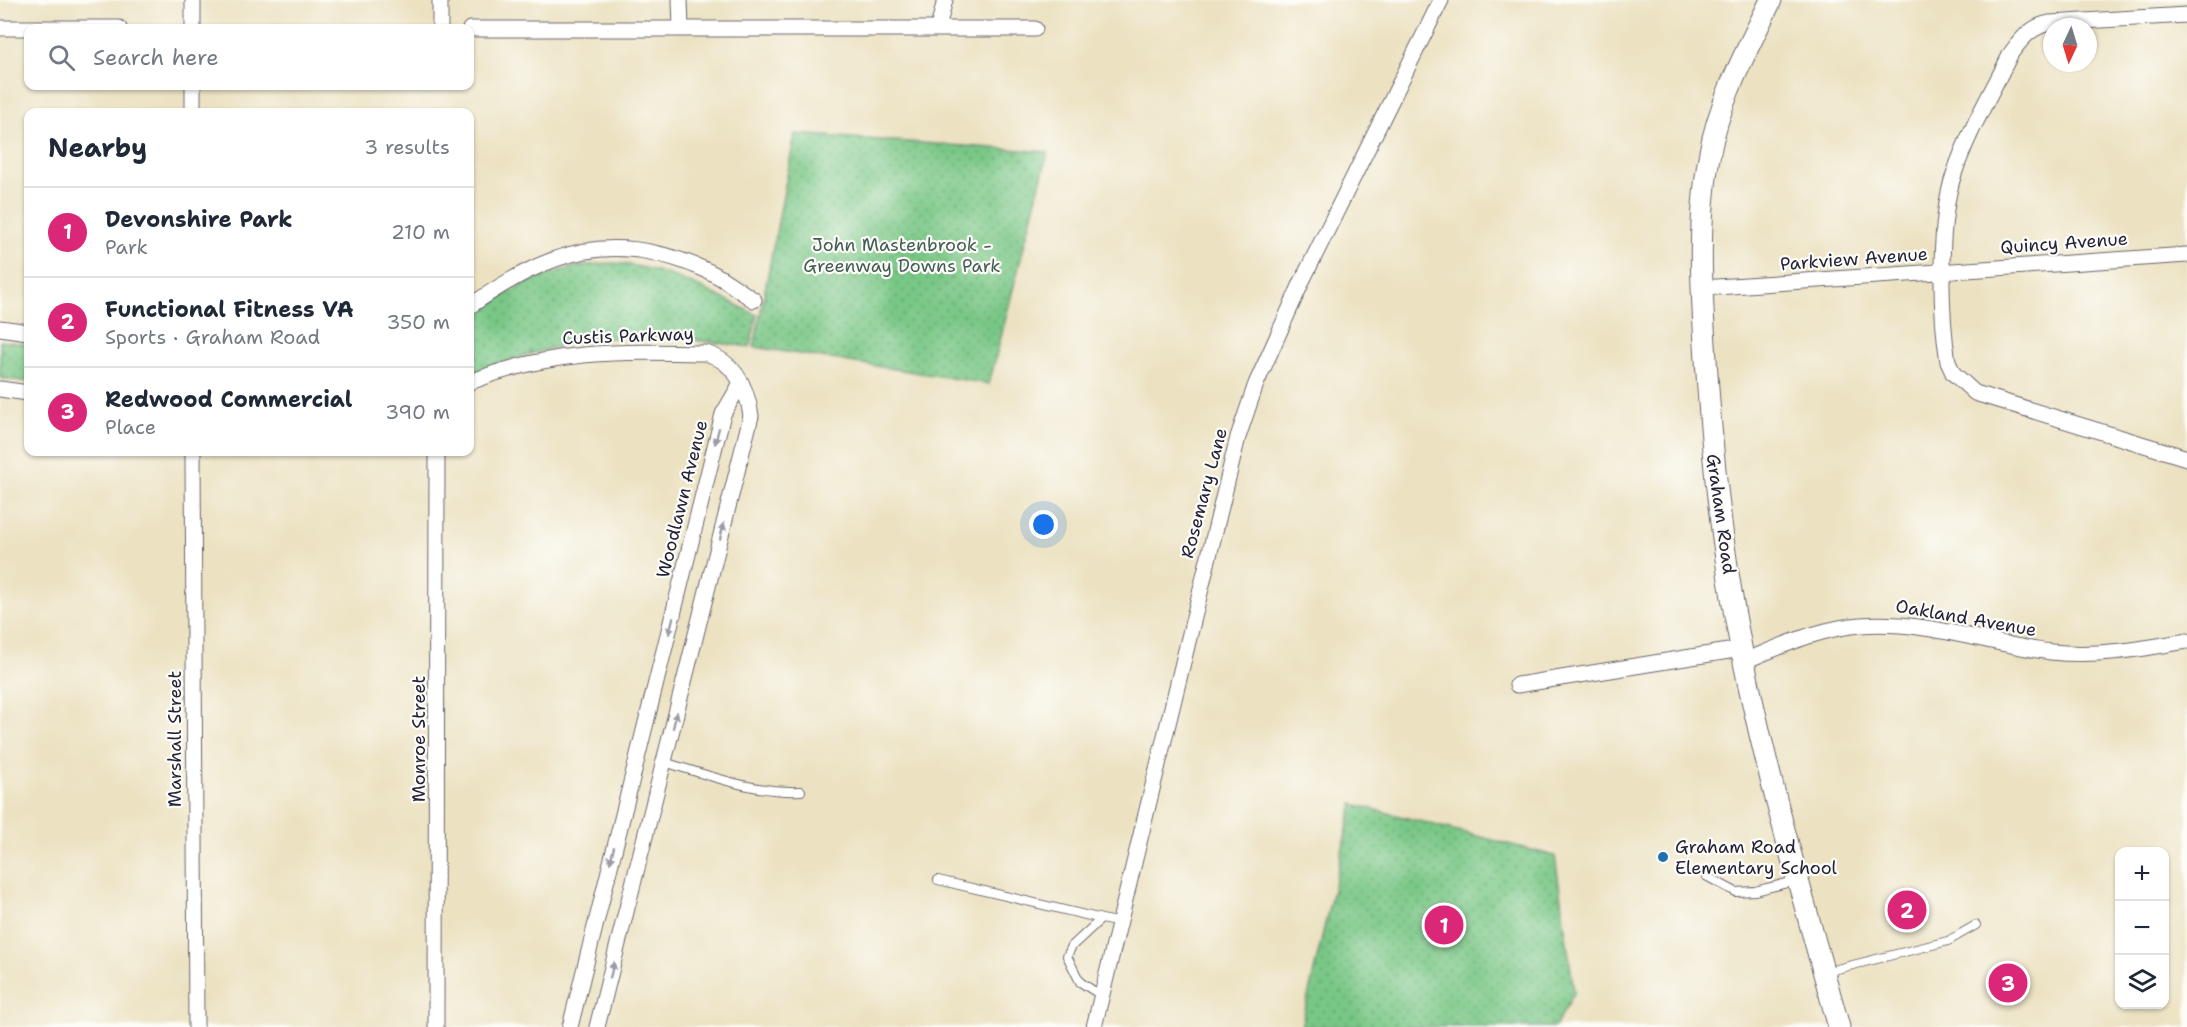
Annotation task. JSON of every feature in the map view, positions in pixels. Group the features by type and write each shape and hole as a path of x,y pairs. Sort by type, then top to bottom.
{"street":[{"path":"193,0 193,24"},
{"path":"440,0 440,24"},
{"path":"681,0 681,28"},
{"path":"938,28 945,0"},
{"name":"Rosemary Lane","path":"1094,1027 1238,437 1256,384 1305,277 1441,0"},
{"name":"Graham Road","path":"1771,0 1736,72 1710,150 1702,206 1702,288 1711,439 1722,529 1743,655 1799,880 1839,1027"},
{"path":"1944,273 1948,197 1953,175 2011,52 2020,40 2032,29 2050,23 2187,15"},
{"path":"0,28 24,28"},
{"path":"474,30 1035,29"},
{"path":"193,90 193,108"},
{"path":"474,303 531,267 564,255 592,249 622,249 662,255 709,271 754,300"},
{"name":"Quincy Avenue","path":"1944,273 2015,265 2187,255"},
{"name":"Parkview Avenue","path":"1702,288 1944,273 1948,362 1953,374 1965,387 1999,402 2187,458"},
{"path":"0,328 24,331"},
{"name":"Custis Parkway","path":"474,380 500,370 540,360 580,354 636,352 706,353 720,357 731,366 741,384"},
{"path":"597,1027 751,416 749,401 741,384"},
{"name":"Woodlawn Avenue","path":"570,1027 723,414 741,384"},
{"path":"0,389 24,392"},
{"name":"Marshall Street","path":"194,456 196,1027"},
{"name":"Monroe Street","path":"436,1027 437,456"},
{"name":"Oakland Avenue","path":"1517,686 1743,655 1811,634 1860,625 1889,623 2017,646 2084,654 2121,652 2187,641"},
{"path":"621,821 647,829"}],"lane":[{"path":"664,762 747,786 781,792 801,791"},
{"path":"1706,876 1736,892 1755,891 1799,880"},
{"path":"938,880 1119,923"},
{"path":"1101,919 1072,946 1067,956 1080,982 1102,996"},
{"path":"1824,972 1948,941 1976,925"}],"green space":[{"name":"John Mastenbrook - Greenway Downs Park","path":"795,134 1048,152 989,384 754,347"},
{"path":"613,263 632,265 669,275 705,289 757,315 750,347 686,339 622,337 545,350 474,372 474,315 504,295 537,278 554,272"},
{"path":"0,341 24,344 24,381 0,378"},
{"path":"1353,804 1555,856 1574,993 1555,1027 1301,1027"}],"place":[{"name":"Graham Road Elementary School","path":"1663,857"},
{"name":"Functional Fitness VA","path":"1907,910"},
{"name":"Devonshire Park","path":"1444,925"},
{"name":"Redwood Commercial","path":"2008,983"}]}
